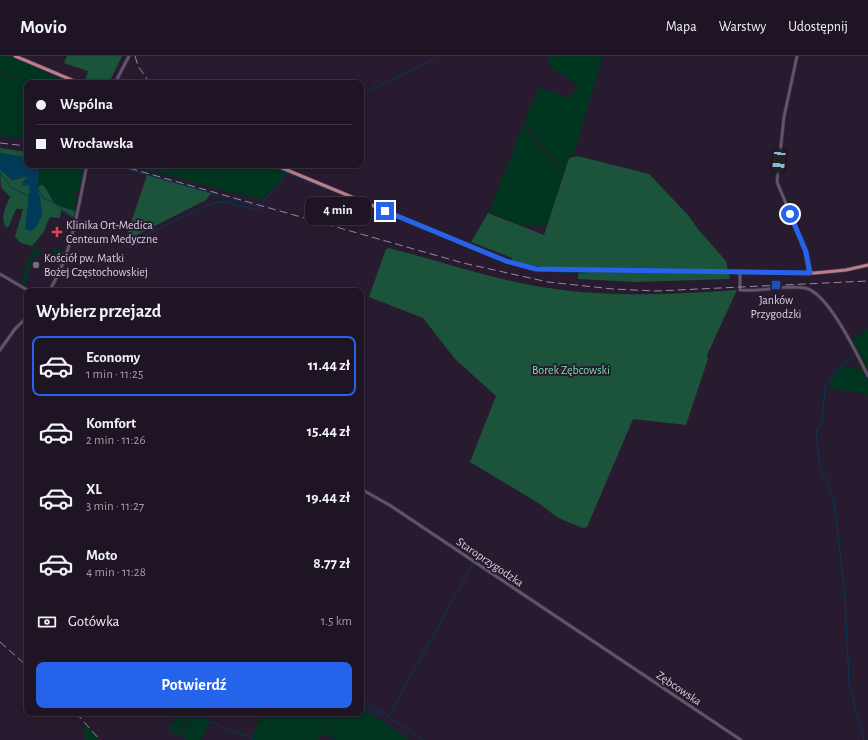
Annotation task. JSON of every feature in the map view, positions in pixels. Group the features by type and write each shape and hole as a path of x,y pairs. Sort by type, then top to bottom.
{"main road":[{"path":"15,56 72,80"},
{"path":"282,168 498,258 524,266 557,270 810,273 846,270 868,265"}],"street":[{"path":"117,80 129,56"},
{"path":"797,56 786,108 778,185 804,247 810,273"},
{"path":"51,288 59,274 68,246 86,168"},
{"path":"740,272 740,290 798,288 810,290 817,295 842,327 868,376"},
{"path":"0,274 24,288"},
{"path":"0,350 14,330 24,320"},
{"name":"Staroprzygodzka","path":"364,491 391,506 607,651"},
{"name":"Zębcowska","path":"607,651 741,740"}],"green space":[{"path":"0,56 10,56 64,80 24,80 24,139 0,136 0,73 20,81 22,75 20,80 0,72"},
{"path":"67,56 122,56 110,80 85,80 88,71 64,63"},
{"path":"550,56 603,56 574,154 569,156 564,173 524,123 539,87 568,98 579,86 547,65"},
{"path":"523,125 563,174 546,226 525,226 489,212"},
{"path":"0,148 24,152 24,157 0,153"},
{"path":"578,156 649,174 688,215 698,229 726,261 730,279 636,282 578,279 579,268 528,265 512,261 512,258 471,242 488,213 544,235 569,158"},
{"path":"39,168 84,168 79,191 74,191 73,194 77,197 75,211 56,204 41,185 38,187"},
{"path":"139,168 273,168 286,174 262,200"},
{"path":"0,169 12,180 29,176 22,183 30,185 40,220 42,214 38,187 41,185 47,190 52,200 56,204 75,211 73,218 61,210 60,218 50,217 43,233 32,246 21,243 15,237 23,209 16,209 9,226 6,228 3,216 10,197 1,187"},
{"path":"147,175 211,193 206,200 125,241"},
{"path":"35,245 38,245 37,250 39,250 42,256 36,255 33,258 25,285 21,282 28,258 31,257"},
{"name":"Borek Zębcowski","path":"389,248 495,277 556,289 607,294 659,294 737,290 707,355 708,359 686,425 633,419 587,527 583,528 558,518 540,504 470,462 496,396 455,359 423,318 369,297 386,249"},
{"path":"55,249 65,251 58,272 56,270 59,261 46,258 48,253"},
{"path":"868,329 868,369 852,340"},
{"path":"844,366 863,370 868,382 868,395 828,387 831,380"},
{"path":"364,709 410,740 336,740 322,733 318,740 251,740 260,716 364,716"},
{"path":"175,716 190,716 179,735 169,730"},
{"path":"192,716 211,722 201,740 188,740 181,736"},
{"path":"86,725 99,740 85,740 84,729"}],"water":[{"path":"0,153 24,157 24,168 39,168 38,187 42,214 36,228 30,231 25,229 30,185 21,186 28,176 12,180 0,169"}],"waterway":[{"path":"364,93 423,65 432,60 435,56"},
{"path":"124,168 260,207"},
{"path":"278,169 287,173 287,175 291,175 349,198"},
{"path":"0,173 12,188 29,196"},
{"path":"271,193 286,176"},
{"path":"38,188 44,199 51,201 73,217"},
{"path":"262,203 269,194"},
{"path":"109,234 130,248 135,245 135,240 213,203 226,202 256,210 260,209 261,207"},
{"path":"369,206 374,208"},
{"path":"377,210 381,211"},
{"path":"398,218 402,220"},
{"path":"78,219 91,223 104,232"},
{"path":"405,221 410,223"},
{"path":"421,228 425,230"},
{"path":"430,232 434,233"},
{"path":"437,235 442,237"},
{"path":"129,239 135,245 141,243"},
{"path":"446,239 450,240"},
{"path":"456,243 461,245"},
{"path":"469,248 475,250"},
{"path":"481,253 487,255"},
{"path":"489,256 525,268 587,273"},
{"path":"826,386 834,373 854,356"},
{"path":"825,388 822,423 816,432 820,468 834,500 845,598 849,683 864,740"},
{"path":"388,717 473,564"},
{"path":"364,701 424,740"},
{"path":"364,705 381,716"},
{"path":"196,716 244,736 249,736 253,740"}],"railway":[{"path":"135,56 138,66 148,80"},
{"path":"0,143 24,146"},
{"path":"129,168 463,263 548,282 613,289 656,291 868,281"},
{"path":"0,642 24,663"},
{"path":"79,716 100,740"}],"place":[{"name":"Klinika Ort-Medica Centeum Medyczne","path":"57,232"},
{"name":"Kościół pw. Matki Bożej Częstochowskiej","path":"36,265"},
{"name":"Janków Przygodzki","path":"776,285"}],"route":[{"path":"385,211 506,261 520,266 536,269 810,273 806,252 790,214"}]}
